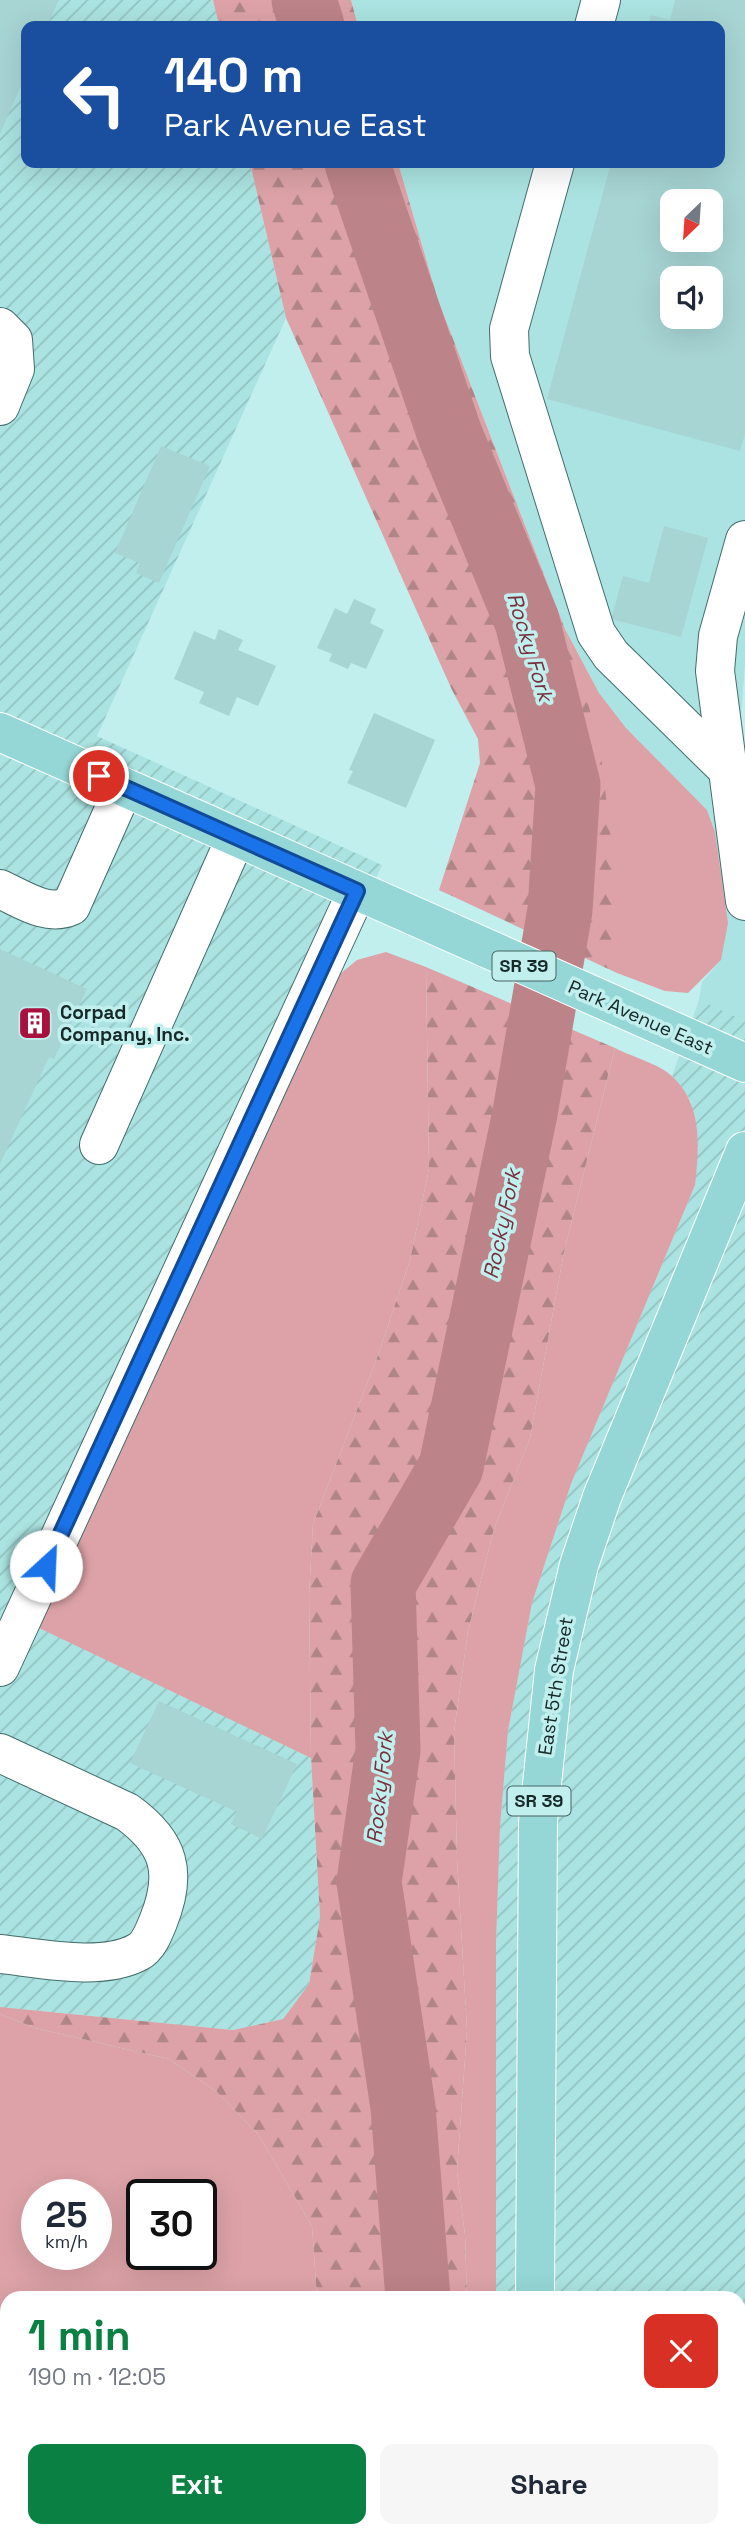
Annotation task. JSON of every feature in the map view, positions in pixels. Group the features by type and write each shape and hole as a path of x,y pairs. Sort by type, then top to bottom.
{"main road":[{"name":"Park Avenue East","path":"0,732 745,1063"},
{"name":"East 5th Street","path":"535,2291 538,1822 554,1670 579,1565 602,1497 745,1150"}],"street":[{"path":"595,21 601,0"},
{"path":"554,168 509,329 510,356 596,633 611,654 726,768"},
{"path":"0,327 13,340 15,369 0,406"},
{"path":"745,540 718,636 715,671 745,901"},
{"path":"0,889 49,911 60,911 71,906 124,787"},
{"path":"99,1144 236,837"},
{"path":"0,1667 357,891"},
{"path":"0,1753 127,1812 145,1825 165,1854 171,1869 163,1910 152,1936 138,1952 97,1963 0,1954"}],"shaded area":[{"path":"0,0 213,0 218,21 21,21 21,168 251,168 286,318 97,736 382,865 38,1627 311,1758 320,1917 309,1984 283,2019 233,2030 0,2007"},
{"path":"351,0 745,0 745,664 741,716 745,760 745,1021 699,1000 702,982 721,960 715,832 707,810 626,728 599,693 565,629 438,300 399,168 725,168 725,21 357,21"},
{"path":"699,1000 745,1021 745,2291 496,2291 496,1944 500,1827 508,1731 532,1603 571,1484 695,1185 691,1101 672,1076"}],"green space":[{"path":"213,0 351,0 357,21 218,21"},
{"path":"251,168 399,168 438,300 565,629 587,698 602,763 618,900 617,973 439,890 480,763 478,739 452,690 286,318"},
{"path":"565,629 599,693 626,728 707,810 715,832 728,923 721,960 688,993 665,991 617,973 611,841 605,799 589,714"},
{"path":"386,952 426,967 429,1169 410,1260 378,1355 313,1524 309,1595 311,1758 37,1627 329,983 357,960"},
{"path":"426,967 615,1048 564,1252 530,1438 494,1529 468,1631 454,1732 457,1858 467,2030 457,2171 465,2235 467,2291 317,2291 312,2226 258,2134 217,2092 169,2059 35,2028 0,2014 0,2007 233,2030 283,2019 309,1984 320,1917 311,1758 309,1595 313,1524 378,1355 410,1260 429,1169"},
{"path":"615,1048 661,1068 683,1088 690,1101 697,1128 695,1185 571,1484 532,1603 508,1731 500,1827 496,1944 496,2291 467,2291 465,2235 457,2171 467,2030 457,1858 454,1732 468,1631 494,1529 530,1438 564,1252"},
{"path":"0,2014 35,2028 169,2059 217,2092 258,2134 312,2226 317,2291 0,2291"}],"building":[{"path":"0,0 59,0 49,21 21,21 21,86 0,134"},
{"path":"675,0 745,0 745,434 740,451 547,399 610,168 725,168 725,21 649,21 651,15 670,20"},
{"path":"161,446 210,466 159,583 136,573 140,563 115,553"},
{"path":"664,526 708,538 681,637 611,619 623,576 649,583"},
{"path":"354,599 376,609 370,623 384,630 366,669 351,663 348,669 329,661 332,654 317,648 335,608 347,614"},
{"path":"219,629 243,640 238,650 276,666 258,706 237,697 229,716 199,703 204,692 174,679 194,631 215,640"},
{"path":"374,713 435,740 406,808 347,783 353,771 349,770"},
{"name":"Corpad Company, Inc.","path":"0,949 87,989 54,1059 49,1057 0,1164"},
{"path":"159,1701 297,1764 262,1839 231,1824 237,1812 130,1763"}],"waterway":[{"name":"Rocky Fork","path":"304,0 310,21"},
{"name":"Rocky Fork","path":"359,168 450,435 527,621 568,785 560,910 525,1113 451,1467 383,1584 388,1750 369,1882 403,2107 417,2291"}],"place":[{"name":"Corpad Company, Inc.","path":"35,1023"}],"route":[{"path":"46,1566 357,891 99,776"}]}
